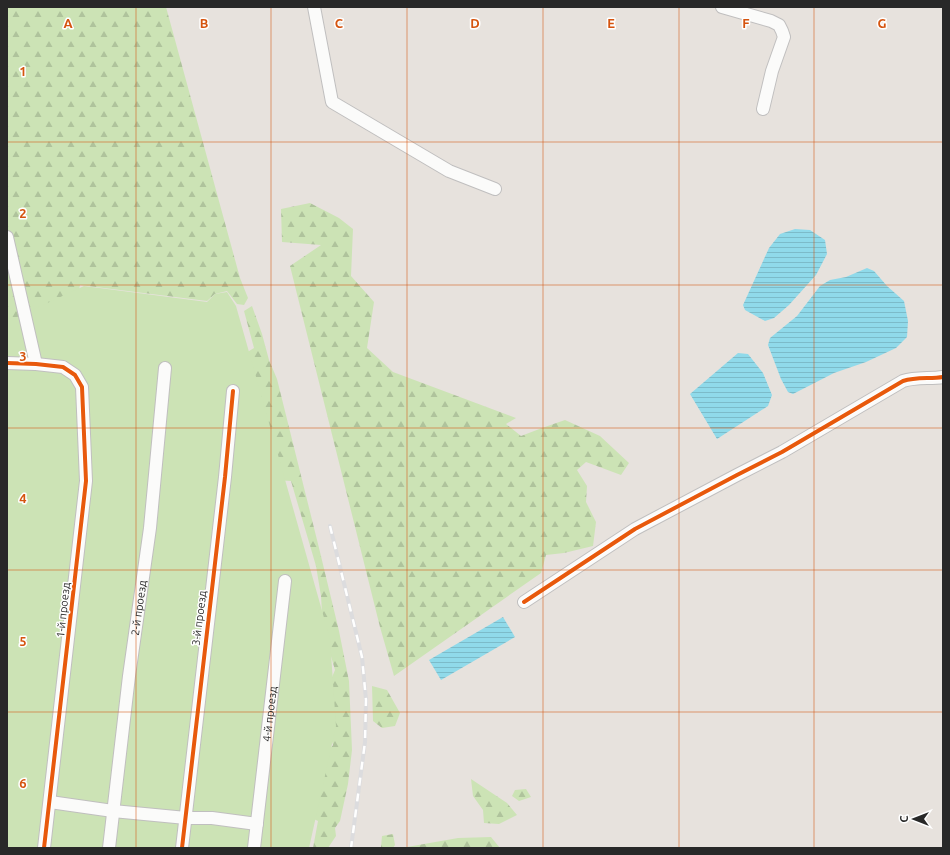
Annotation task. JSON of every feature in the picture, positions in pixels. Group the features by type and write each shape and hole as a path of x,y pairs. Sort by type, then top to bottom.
{"street":[{"path":"314,7 332,102 449,171 495,189"},
{"path":"722,7 771,21 779,25 782,31 784,37 772,71 763,109"},
{"path":"7,237 36,364 7,363"},
{"name":"1-й проезд","path":"36,364 63,367 75,375 82,387 86,481 44,848"},
{"name":"2-й проезд","path":"109,848 129,676 150,528 166,368"},
{"path":"524,602 635,529 782,452 903,381 914,378 925,379 943,377"},
{"name":"3-й проезд","path":"182,848 225,477 233,391"},
{"name":"4-й проезд","path":"254,848 285,581"},
{"path":"50,802 113,811 186,818 212,818 257,824"}],"green space":[{"path":"7,7 166,7 240,278 248,298 244,305 237,304 227,291 215,294 207,301 80,285 73,322 7,353"},
{"path":"310,203 339,218 353,229 351,276 374,302 367,348 393,372 516,418 506,424 521,436 565,420 600,436 629,463 621,475 586,462 577,470 587,486 586,502 596,522 593,546 564,553 546,555 541,573 394,676 380,627 290,266 321,245 282,242 281,209"},
{"path":"84,286 207,302 215,294 227,292 236,306 330,639 336,726 309,848 7,848 7,319 15,318"},
{"path":"252,306 269,360 277,379 339,631 349,681 352,750 348,784 340,821 335,828 336,836 328,848 313,848 318,821 303,814 317,764 333,745 327,725 330,682 335,670 323,629 321,596 316,566 291,481 274,480 241,356 254,348 244,311"},
{"path":"372,686 387,690 400,713 395,726 382,728 373,721"},
{"path":"471,779 507,803 517,815 499,824 484,823 483,810 473,796"},
{"path":"526,789 531,797 519,801 512,796 515,790"},
{"path":"393,834 395,845 393,848 381,847 382,836"},
{"path":"491,837 500,848 407,848 458,838"}],"water":[{"path":"795,229 810,230 825,240 827,254 816,275 789,305 774,318 765,321 745,310 743,305 769,248 780,234"},
{"path":"867,268 874,271 887,286 904,301 908,321 907,337 896,348 866,362 834,373 793,394 788,392 781,379 768,345 770,338 797,316 820,286 830,280 846,277"},
{"path":"738,353 748,354 763,373 772,395 768,406 717,439 690,394"},
{"path":"503,617 515,637 441,680 429,660"}],"railway":[{"path":"330,526 362,657 366,700 365,742 351,848"}],"cycle path":[{"path":"7,363 63,367 75,375 82,387 86,481 44,848"},
{"path":"524,602 635,529 782,452 903,381 943,377"},
{"path":"182,848 225,477 233,391"}]}
